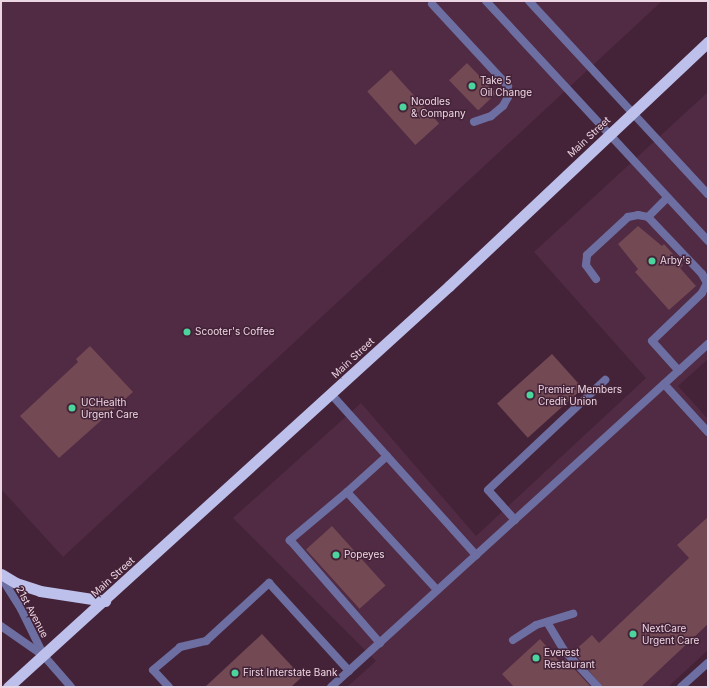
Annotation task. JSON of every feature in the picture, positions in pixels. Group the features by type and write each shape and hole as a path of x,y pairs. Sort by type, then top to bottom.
{"highway":[{"name":"Main Street","path":"8,687 105,601 331,394 708,42"},
{"path":"1,574 16,583 40,591 105,601"}],"street":[{"path":"486,1 708,241"},
{"path":"529,1 708,194"},
{"path":"432,4 508,86 508,97 503,106 491,116 474,122"},
{"path":"596,279 586,264 587,255 628,217 648,217 667,198"},
{"path":"648,217 702,274 707,283 702,293 652,341 679,371"},
{"path":"331,687 708,344"},
{"path":"515,520 488,490 605,380"},
{"path":"664,384 708,432"},
{"path":"331,394 476,555"},
{"path":"380,642 290,540 387,456"},
{"path":"347,492 437,590"},
{"name":"21st Avenue","path":"1,577 21,609 44,656"},
{"path":"169,687 153,670 180,648 206,641 269,583 349,671"},
{"path":"513,640 536,625 573,614"},
{"path":"547,622 563,649 598,687"},
{"name":"21st Avenue","path":"1,626 44,656 71,687"},
{"path":"681,687 708,662"}],"shaded area":[{"path":"1,1 662,1 63,557 1,489"},
{"path":"708,92 708,359 678,386 708,419 708,650 668,687 347,687 376,661 233,518 361,403 476,536 646,378 534,252"}],"building":[{"name":"Take 5 Oil Change","path":"467,63 496,93 478,111 449,80"},
{"name":"Noodles & Company","path":"391,70 439,124 415,145 367,91"},
{"path":"638,226 662,246 664,244 683,265 680,268 696,286 669,310 635,272 638,269 618,244"},
{"name":"UCHealth Urgent Care","path":"90,346 133,392 59,458 20,416 78,362 76,359"},
{"path":"552,354 583,388 528,438 497,404"},
{"path":"708,517 708,624 641,687 603,687 573,652 592,635 599,643 689,558 677,545"},
{"path":"332,526 386,585 360,609 306,549"},
{"path":"262,634 302,677 291,687 205,687"},
{"path":"540,639 561,663 565,659 591,687 514,687 502,674"}],"place":[{"name":"Take 5 Oil Change","path":"472,86"},
{"name":"Noodles & Company","path":"403,107"},
{"name":"Arby's","path":"652,261"},
{"name":"Scooter's Coffee","path":"187,332"},
{"name":"Premier Members Credit Union","path":"530,395"},
{"name":"UCHealth Urgent Care","path":"72,408"},
{"name":"Popeyes","path":"336,555"},
{"name":"NextCare Urgent Care","path":"633,634"},
{"name":"Everest Restaurant","path":"536,658"},
{"name":"First Interstate Bank","path":"235,673"}]}
